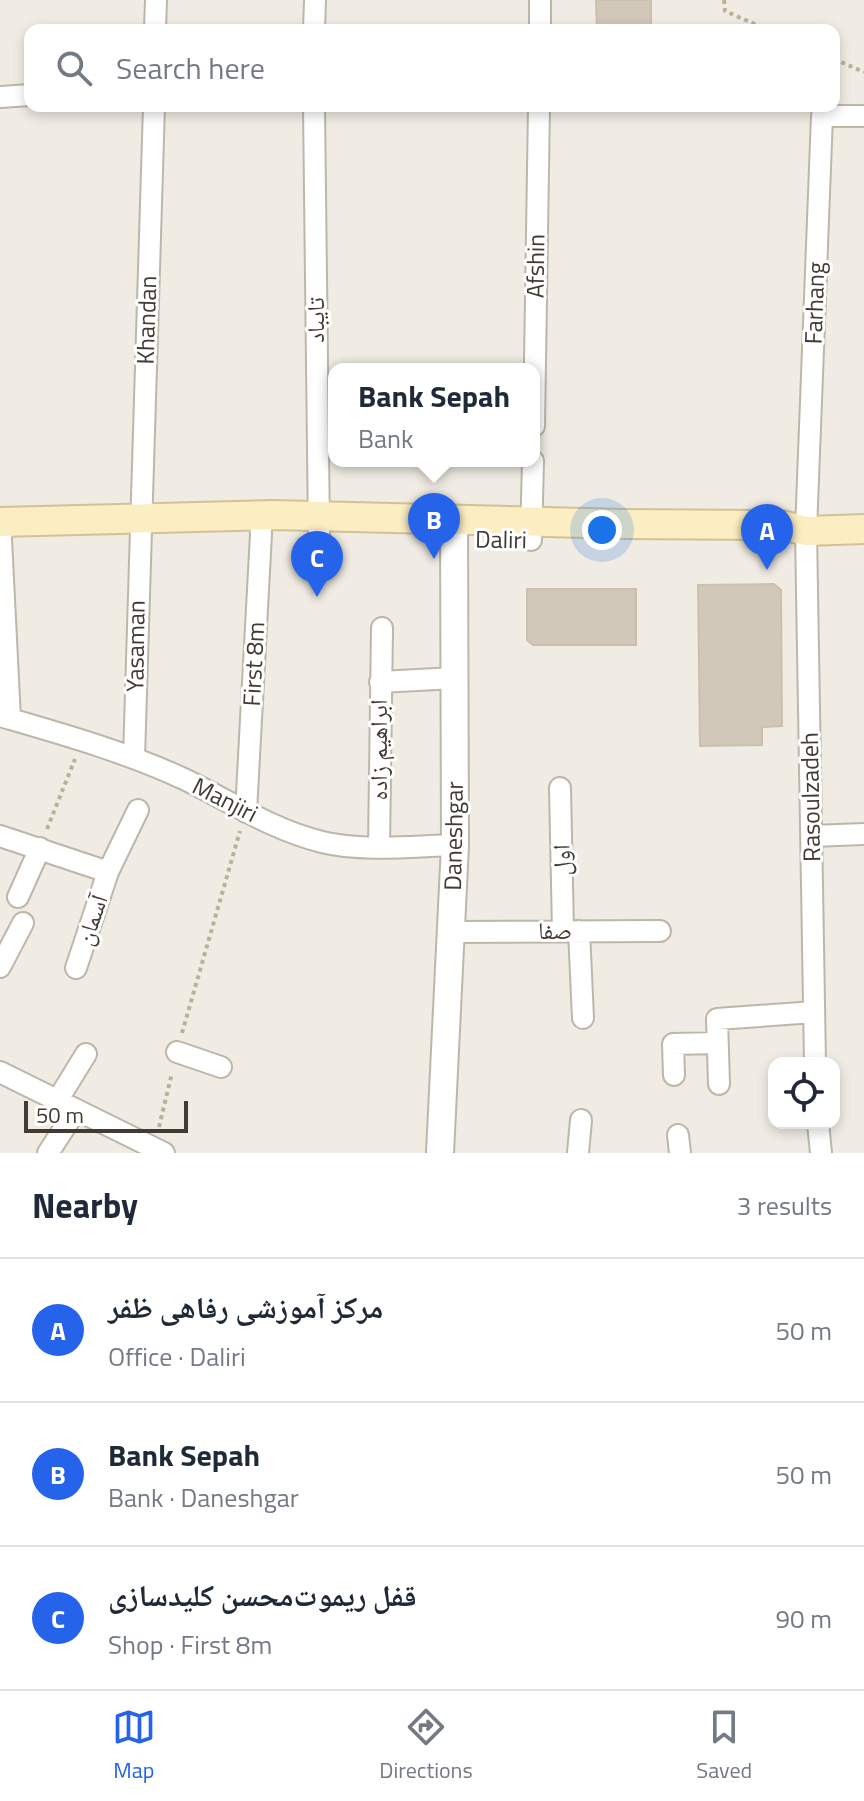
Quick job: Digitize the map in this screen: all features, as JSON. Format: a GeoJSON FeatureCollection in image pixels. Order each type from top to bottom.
{"type":"FeatureCollection","features":[{"type":"Feature","properties":{"kind":"main road","name":"Daliri"},"geometry":{"type":"LineString","coordinates":[[0,527],[318,524],[531,531],[782,525],[806,531],[864,529]]}},
{"type":"Feature","properties":{"kind":"street"},"geometry":{"type":"LineString","coordinates":[[155,24],[156,0]]}},
{"type":"Feature","properties":{"kind":"street"},"geometry":{"type":"LineString","coordinates":[[314,24],[315,0]]}},
{"type":"Feature","properties":{"kind":"street"},"geometry":{"type":"LineString","coordinates":[[540,0],[540,24]]}},
{"type":"Feature","properties":{"kind":"street"},"geometry":{"type":"LineString","coordinates":[[0,97],[24,95]]}},
{"type":"Feature","properties":{"kind":"street","name":"Khandan"},"geometry":{"type":"LineString","coordinates":[[141,526],[154,112]]}},
{"type":"Feature","properties":{"kind":"street","name":"تایباد"},"geometry":{"type":"LineString","coordinates":[[314,112],[318,524]]}},
{"type":"Feature","properties":{"kind":"street","name":"Afshin"},"geometry":{"type":"LineString","coordinates":[[535,363],[539,112]]}},
{"type":"Feature","properties":{"kind":"street","name":"Farhang"},"geometry":{"type":"LineString","coordinates":[[806,531],[822,116],[864,116]]}},
{"type":"Feature","properties":{"kind":"street"},"geometry":{"type":"LineString","coordinates":[[531,531],[533,467]]}},
{"type":"Feature","properties":{"kind":"street","name":"First 8m"},"geometry":{"type":"LineString","coordinates":[[246,812],[260,525]]}},
{"type":"Feature","properties":{"kind":"street","name":"Yasaman"},"geometry":{"type":"LineString","coordinates":[[134,758],[141,526]]}},
{"type":"Feature","properties":{"kind":"street"},"geometry":{"type":"LineString","coordinates":[[0,527],[5,718]]}},
{"type":"Feature","properties":{"kind":"street","name":"Daneshgar"},"geometry":{"type":"LineString","coordinates":[[440,1153],[455,845],[454,529]]}},
{"type":"Feature","properties":{"kind":"street","name":"Rasoulzadeh"},"geometry":{"type":"LineString","coordinates":[[806,531],[815,1057]]}},
{"type":"Feature","properties":{"kind":"street"},"geometry":{"type":"LineString","coordinates":[[380,682],[382,628]]}},
{"type":"Feature","properties":{"kind":"street","name":"ابراهیم زاده"},"geometry":{"type":"LineString","coordinates":[[379,847],[380,682],[455,678]]}},
{"type":"Feature","properties":{"kind":"street","name":"Manjiri"},"geometry":{"type":"LineString","coordinates":[[5,718],[134,758],[185,780],[291,834],[326,843],[379,847],[455,845]]}},
{"type":"Feature","properties":{"kind":"street","name":"اول"},"geometry":{"type":"LineString","coordinates":[[560,788],[571,931],[583,1018]]}},
{"type":"Feature","properties":{"kind":"street","name":"آسمان"},"geometry":{"type":"LineString","coordinates":[[76,968],[108,872],[138,810]]}},
{"type":"Feature","properties":{"kind":"street"},"geometry":{"type":"LineString","coordinates":[[812,836],[864,834]]}},
{"type":"Feature","properties":{"kind":"street"},"geometry":{"type":"LineString","coordinates":[[0,836],[108,872]]}},
{"type":"Feature","properties":{"kind":"street"},"geometry":{"type":"LineString","coordinates":[[18,897],[40,848]]}},
{"type":"Feature","properties":{"kind":"street"},"geometry":{"type":"LineString","coordinates":[[0,967],[23,923]]}},
{"type":"Feature","properties":{"kind":"street","name":"صفا"},"geometry":{"type":"LineString","coordinates":[[451,932],[660,931]]}},
{"type":"Feature","properties":{"kind":"street"},"geometry":{"type":"LineString","coordinates":[[719,1084],[717,1019],[814,1012]]}},
{"type":"Feature","properties":{"kind":"street"},"geometry":{"type":"LineString","coordinates":[[674,1075],[673,1044],[717,1043]]}},
{"type":"Feature","properties":{"kind":"street"},"geometry":{"type":"LineString","coordinates":[[177,1052],[221,1067]]}},
{"type":"Feature","properties":{"kind":"street"},"geometry":{"type":"LineString","coordinates":[[57,1101],[86,1054]]}},
{"type":"Feature","properties":{"kind":"street"},"geometry":{"type":"LineString","coordinates":[[0,1072],[156,1151]]}},
{"type":"Feature","properties":{"kind":"street"},"geometry":{"type":"LineString","coordinates":[[48,1153],[76,1110]]}},
{"type":"Feature","properties":{"kind":"street"},"geometry":{"type":"LineString","coordinates":[[578,1153],[581,1120]]}},
{"type":"Feature","properties":{"kind":"street"},"geometry":{"type":"LineString","coordinates":[[819,1129],[821,1153]]}},
{"type":"Feature","properties":{"kind":"path"},"geometry":{"type":"LineString","coordinates":[[724,0],[725,11],[754,24]]}},
{"type":"Feature","properties":{"kind":"path"},"geometry":{"type":"LineString","coordinates":[[840,62],[864,72]]}},
{"type":"Feature","properties":{"kind":"path"},"geometry":{"type":"LineString","coordinates":[[40,848],[82,742]]}},
{"type":"Feature","properties":{"kind":"path"},"geometry":{"type":"LineString","coordinates":[[156,1151],[177,1052],[246,812]]}},
{"type":"Feature","properties":{"kind":"building"},"geometry":{"type":"Polygon","coordinates":[[[596,0],[651,0],[651,24],[597,24],[596,0]]]}},
{"type":"Feature","properties":{"kind":"building"},"geometry":{"type":"Polygon","coordinates":[[[774,584],[781,590],[782,726],[762,727],[762,745],[700,746],[698,585],[774,584]]]}},
{"type":"Feature","properties":{"kind":"building"},"geometry":{"type":"Polygon","coordinates":[[[527,589],[636,589],[636,645],[533,645],[527,640],[527,589]]]}},
{"type":"Feature","properties":{"kind":"place","name":"Bank Sepah"},"geometry":{"type":"Point","coordinates":[434,559]}},
{"type":"Feature","properties":{"kind":"place","name":"مرکز آموزشی رفاهی ظفر"},"geometry":{"type":"Point","coordinates":[767,570]}},
{"type":"Feature","properties":{"kind":"place","name":"قفل ریموت‌محسن کلیدسازی"},"geometry":{"type":"Point","coordinates":[317,597]}}]}
